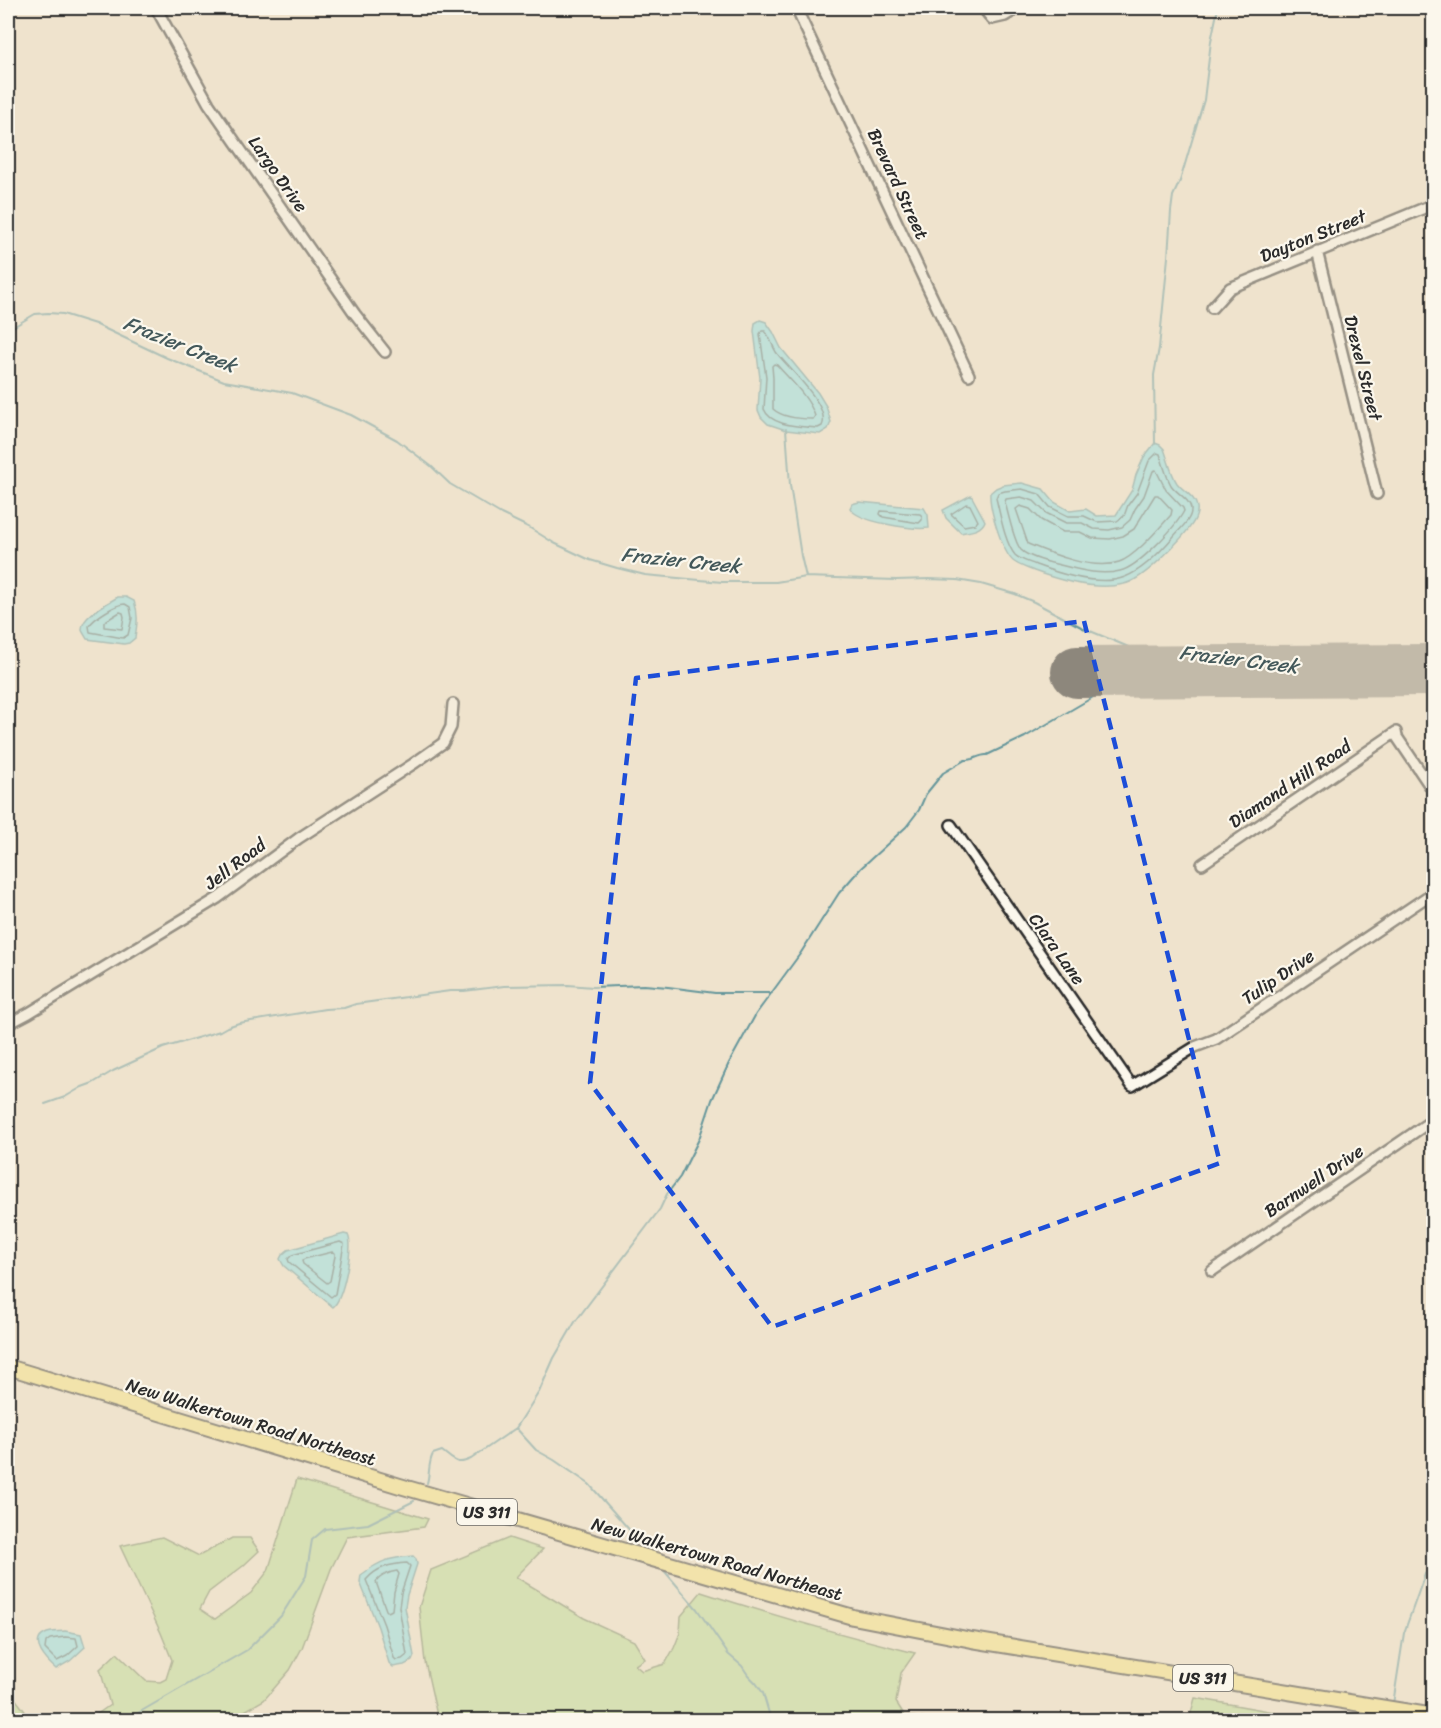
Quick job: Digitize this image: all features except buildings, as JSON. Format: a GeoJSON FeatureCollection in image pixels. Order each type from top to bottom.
{"type":"FeatureCollection","features":[{"type":"Feature","properties":{"kind":"main road","name":"New Walkertown Road Northeast"},"geometry":{"type":"LineString","coordinates":[[8,1367],[410,1489],[853,1617],[972,1640],[1434,1716]]}},
{"type":"Feature","properties":{"kind":"street","name":"Largo Drive"},"geometry":{"type":"LineString","coordinates":[[156,8],[208,104],[384,352]]}},
{"type":"Feature","properties":{"kind":"street","name":"Brevard Street"},"geometry":{"type":"LineString","coordinates":[[796,8],[969,375]]}},
{"type":"Feature","properties":{"kind":"street"},"geometry":{"type":"LineString","coordinates":[[983,8],[992,19],[1005,16],[1018,8]]}},
{"type":"Feature","properties":{"kind":"street","name":"Dayton Street"},"geometry":{"type":"LineString","coordinates":[[1212,308],[1230,288],[1434,204]]}},
{"type":"Feature","properties":{"kind":"street","name":"Drexel Street"},"geometry":{"type":"LineString","coordinates":[[1317,251],[1377,494]]}},
{"type":"Feature","properties":{"kind":"street","name":"Jell Road"},"geometry":{"type":"LineString","coordinates":[[8,1024],[30,1013],[218,898],[299,838],[421,759],[443,743],[451,727],[453,704]]}},
{"type":"Feature","properties":{"kind":"street","name":"Diamond Hill Road"},"geometry":{"type":"LineString","coordinates":[[1202,864],[1396,732],[1397,737],[1434,792]]}},
{"type":"Feature","properties":{"kind":"street","name":"Clara Lane"},"geometry":{"type":"LineString","coordinates":[[951,825],[1132,1086],[1137,1083]]}},
{"type":"Feature","properties":{"kind":"street","name":"Tulip Drive"},"geometry":{"type":"LineString","coordinates":[[1137,1083],[1195,1047],[1216,1039],[1434,892]]}},
{"type":"Feature","properties":{"kind":"street","name":"Barnwell Drive"},"geometry":{"type":"LineString","coordinates":[[1212,1270],[1434,1119]]}},
{"type":"Feature","properties":{"kind":"highlighted area"},"geometry":{"type":"Polygon","coordinates":[[[1084,621],[1220,1163],[772,1327],[590,1083],[636,678],[1084,621]]]}},
{"type":"Feature","properties":{"kind":"green space"},"geometry":{"type":"Polygon","coordinates":[[[297,1479],[428,1519],[424,1527],[347,1537],[331,1569],[302,1648],[290,1670],[264,1700],[229,1720],[89,1720],[110,1705],[100,1669],[117,1653],[146,1681],[160,1682],[166,1679],[172,1660],[120,1546],[162,1537],[199,1556],[232,1538],[250,1538],[259,1551],[209,1592],[200,1609],[215,1619],[251,1593],[268,1571],[297,1479]]]}},
{"type":"Feature","properties":{"kind":"green space"},"geometry":{"type":"Polygon","coordinates":[[[509,1538],[543,1549],[516,1577],[584,1618],[634,1641],[645,1659],[635,1665],[642,1671],[665,1664],[680,1633],[681,1616],[701,1592],[754,1609],[915,1653],[901,1673],[896,1702],[905,1716],[934,1720],[438,1720],[425,1662],[419,1607],[431,1570],[509,1538]]]}},
{"type":"Feature","properties":{"kind":"green space"},"geometry":{"type":"Polygon","coordinates":[[[8,1693],[14,1697],[30,1718],[28,1720],[8,1720],[8,1693]]]}},
{"type":"Feature","properties":{"kind":"green space"},"geometry":{"type":"Polygon","coordinates":[[[1195,1698],[1274,1712],[1280,1720],[1189,1720],[1195,1698]]]}},
{"type":"Feature","properties":{"kind":"water"},"geometry":{"type":"Polygon","coordinates":[[[760,320],[766,322],[781,348],[826,406],[831,422],[828,429],[820,434],[786,430],[768,424],[761,417],[758,410],[760,378],[754,331],[755,323],[760,320]]]}},
{"type":"Feature","properties":{"kind":"water"},"geometry":{"type":"Polygon","coordinates":[[[1155,443],[1164,449],[1175,479],[1194,500],[1197,511],[1186,532],[1146,572],[1124,584],[1090,586],[1034,571],[1013,561],[1001,539],[992,509],[990,493],[996,488],[1022,483],[1043,489],[1054,502],[1070,511],[1086,509],[1097,516],[1116,515],[1132,490],[1144,457],[1155,443]]]}},
{"type":"Feature","properties":{"kind":"water"},"geometry":{"type":"Polygon","coordinates":[[[971,495],[985,521],[978,529],[961,533],[946,518],[943,510],[971,495]]]}},
{"type":"Feature","properties":{"kind":"water"},"geometry":{"type":"Polygon","coordinates":[[[859,502],[924,508],[928,515],[929,528],[899,526],[863,517],[850,508],[852,504],[859,502]]]}},
{"type":"Feature","properties":{"kind":"water"},"geometry":{"type":"Polygon","coordinates":[[[118,597],[126,597],[134,601],[137,615],[135,638],[124,644],[87,639],[82,630],[86,620],[96,610],[118,597]]]}},
{"type":"Feature","properties":{"kind":"water"},"geometry":{"type":"Polygon","coordinates":[[[344,1234],[348,1235],[349,1261],[344,1284],[333,1307],[284,1266],[280,1259],[288,1250],[344,1234]]]}},
{"type":"Feature","properties":{"kind":"water"},"geometry":{"type":"Polygon","coordinates":[[[413,1556],[417,1564],[405,1607],[414,1656],[412,1661],[393,1667],[389,1663],[360,1582],[361,1575],[386,1561],[413,1556]]]}},
{"type":"Feature","properties":{"kind":"water"},"geometry":{"type":"Polygon","coordinates":[[[65,1631],[81,1634],[85,1647],[70,1661],[56,1669],[41,1652],[38,1642],[47,1633],[65,1631]]]}},
{"type":"Feature","properties":{"kind":"waterway"},"geometry":{"type":"LineString","coordinates":[[1155,444],[1154,375],[1159,348],[1173,196],[1180,181],[1204,100],[1211,41],[1218,8]]}},
{"type":"Feature","properties":{"kind":"waterway","name":"Frazier Creek"},"geometry":{"type":"LineString","coordinates":[[8,330],[35,314],[63,314],[95,324],[167,358],[224,381],[292,393],[351,415],[397,440],[450,484],[554,543],[590,560],[645,575],[722,582],[776,582],[806,577],[957,580],[1015,594],[1083,628],[1179,668],[1219,674],[1258,675],[1311,681],[1381,681],[1434,672]]}},
{"type":"Feature","properties":{"kind":"waterway"},"geometry":{"type":"LineString","coordinates":[[786,429],[790,485],[806,577]]}},
{"type":"Feature","properties":{"kind":"waterway"},"geometry":{"type":"LineString","coordinates":[[427,1483],[433,1454],[442,1451],[455,1461],[466,1461],[516,1428],[539,1392],[554,1358],[575,1322],[660,1209],[667,1194],[680,1177],[699,1139],[712,1100],[729,1063],[756,1014],[800,954],[839,893],[861,868],[906,827],[919,810],[926,794],[943,773],[965,760],[987,755],[1025,737],[1124,679],[1160,661]]}},
{"type":"Feature","properties":{"kind":"waterway"},"geometry":{"type":"LineString","coordinates":[[45,1104],[65,1097],[163,1048],[239,1023],[344,1008],[356,1004],[504,986],[644,985],[715,993],[772,993]]}},
{"type":"Feature","properties":{"kind":"waterway"},"geometry":{"type":"LineString","coordinates":[[516,1428],[536,1450],[589,1484],[648,1551]]}},
{"type":"Feature","properties":{"kind":"waterway"},"geometry":{"type":"LineString","coordinates":[[126,1720],[247,1650],[281,1616],[306,1576],[312,1540],[325,1529],[368,1524],[414,1501]]}},
{"type":"Feature","properties":{"kind":"waterway"},"geometry":{"type":"LineString","coordinates":[[1393,1704],[1404,1633],[1425,1574],[1434,1559]]}},
{"type":"Feature","properties":{"kind":"waterway"},"geometry":{"type":"LineString","coordinates":[[661,1567],[697,1609],[728,1654],[756,1683],[763,1693],[771,1720]]}},
{"type":"Feature","properties":{"kind":"runway"},"geometry":{"type":"LineString","coordinates":[[1077,672],[1434,670]]}}]}
